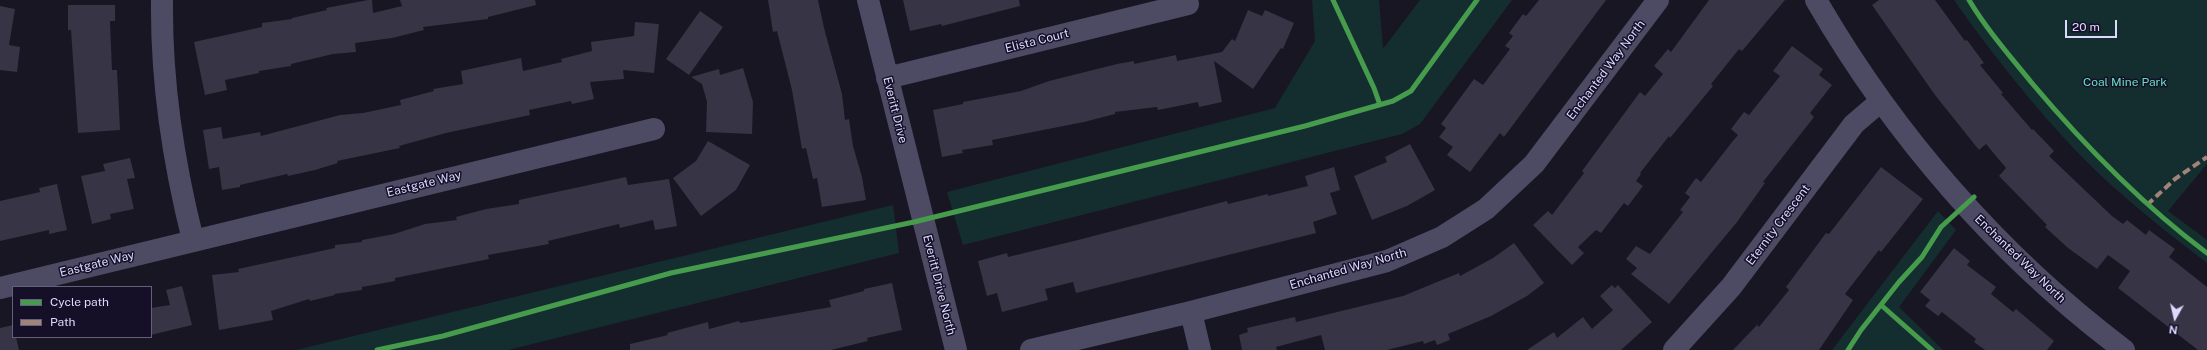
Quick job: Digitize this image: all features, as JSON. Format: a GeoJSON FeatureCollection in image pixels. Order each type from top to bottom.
{"type":"FeatureCollection","features":[{"type":"Feature","properties":{"kind":"street"},"geometry":{"type":"LineString","coordinates":[[162,0],[166,99],[180,190],[193,240]]}},
{"type":"Feature","properties":{"kind":"street","name":"Everitt Drive"},"geometry":{"type":"LineString","coordinates":[[868,0],[923,219]]}},
{"type":"Feature","properties":{"kind":"street","name":"Enchanted Way North"},"geometry":{"type":"LineString","coordinates":[[1031,350],[1191,312],[1387,261],[1442,237],[1470,221],[1506,192],[1534,164],[1658,0]]}},
{"type":"Feature","properties":{"kind":"street","name":"Enchanted Way North"},"geometry":{"type":"LineString","coordinates":[[1816,0],[1882,101],[1964,205],[2004,246],[2058,296],[2124,350]]}},
{"type":"Feature","properties":{"kind":"street","name":"Elista Court"},"geometry":{"type":"LineString","coordinates":[[887,78],[1188,4]]}},
{"type":"Feature","properties":{"kind":"street","name":"Eternity Crescent"},"geometry":{"type":"LineString","coordinates":[[1674,350],[1731,287],[1854,124],[1882,101]]}},
{"type":"Feature","properties":{"kind":"street","name":"Eastgate Way"},"geometry":{"type":"LineString","coordinates":[[0,288],[654,129]]}},
{"type":"Feature","properties":{"kind":"street","name":"Everitt Drive North"},"geometry":{"type":"LineString","coordinates":[[923,219],[956,350]]}},
{"type":"Feature","properties":{"kind":"street"},"geometry":{"type":"LineString","coordinates":[[1191,312],[1200,350]]}},
{"type":"Feature","properties":{"kind":"green space"},"geometry":{"type":"Polygon","coordinates":[[[1312,0],[1379,0],[1383,49],[1420,0],[1512,0],[1420,124],[1402,134],[963,245],[947,192],[1275,108],[1315,41],[1312,0]]]}},
{"type":"Feature","properties":{"kind":"green space","name":"Coal Mine Park"},"geometry":{"type":"Polygon","coordinates":[[[1954,0],[2207,0],[2207,164],[2168,211],[2207,240],[2207,263],[2126,198],[2080,155],[2014,80],[1954,0]]]}},
{"type":"Feature","properties":{"kind":"green space"},"geometry":{"type":"Polygon","coordinates":[[[893,205],[899,253],[508,350],[296,350],[893,205]]]}},
{"type":"Feature","properties":{"kind":"green space"},"geometry":{"type":"Polygon","coordinates":[[[1938,211],[1956,230],[1899,307],[1943,350],[1832,350],[1938,211]]]}},
{"type":"Feature","properties":{"kind":"building"},"geometry":{"type":"Polygon","coordinates":[[[372,0],[373,13],[402,6],[400,0],[535,0],[536,5],[488,17],[488,19],[423,27],[424,30],[392,38],[355,43],[356,52],[333,54],[291,64],[291,66],[259,71],[259,73],[225,80],[227,90],[205,95],[194,42],[262,27],[262,23],[292,19],[327,10],[326,8],[372,0]]]}},
{"type":"Feature","properties":{"kind":"building"},"geometry":{"type":"Polygon","coordinates":[[[768,0],[818,0],[842,94],[845,120],[849,119],[853,146],[862,177],[866,200],[822,207],[817,178],[813,179],[806,148],[802,149],[792,90],[777,31],[773,32],[768,0]]]}},
{"type":"Feature","properties":{"kind":"building"},"geometry":{"type":"Polygon","coordinates":[[[903,0],[1019,0],[1020,6],[942,26],[941,24],[910,31],[903,0]]]}},
{"type":"Feature","properties":{"kind":"building"},"geometry":{"type":"Polygon","coordinates":[[[1539,0],[1606,0],[1504,137],[1500,133],[1470,172],[1447,155],[1453,147],[1439,137],[1446,128],[1441,124],[1474,79],[1483,85],[1510,49],[1505,46],[1513,36],[1509,33],[1523,14],[1526,16],[1539,0]]]}},
{"type":"Feature","properties":{"kind":"building"},"geometry":{"type":"Polygon","coordinates":[[[1709,0],[1785,0],[1742,51],[1739,49],[1711,84],[1713,86],[1670,138],[1669,136],[1640,173],[1641,174],[1636,181],[1643,186],[1628,206],[1624,203],[1601,233],[1596,230],[1578,247],[1584,253],[1572,265],[1533,225],[1548,211],[1552,215],[1584,173],[1582,171],[1640,92],[1645,96],[1663,74],[1654,66],[1668,49],[1671,52],[1709,0]]]}},
{"type":"Feature","properties":{"kind":"building"},"geometry":{"type":"Polygon","coordinates":[[[1879,0],[1935,0],[1965,41],[1967,40],[1984,63],[1980,65],[2003,93],[2001,94],[2032,130],[2033,129],[2054,151],[2049,156],[2112,216],[2123,224],[2127,220],[2146,235],[2149,230],[2175,249],[2169,257],[2207,287],[2207,350],[2198,350],[2118,288],[2130,271],[2108,255],[2097,269],[2068,248],[2045,227],[2047,225],[1999,176],[2006,168],[1986,144],[1979,150],[1935,95],[1872,5],[1879,0]]]}},
{"type":"Feature","properties":{"kind":"building"},"geometry":{"type":"Polygon","coordinates":[[[68,5],[115,5],[115,21],[110,21],[112,70],[117,70],[120,130],[78,133],[71,30],[68,30],[68,5]]]}},
{"type":"Feature","properties":{"kind":"building"},"geometry":{"type":"Polygon","coordinates":[[[0,6],[15,9],[9,45],[20,47],[17,72],[0,70],[0,6]]]}},
{"type":"Feature","properties":{"kind":"building"},"geometry":{"type":"Polygon","coordinates":[[[1248,10],[1262,16],[1265,10],[1294,23],[1283,49],[1281,48],[1253,89],[1214,61],[1222,102],[1199,107],[1198,102],[1158,110],[1157,107],[1115,112],[1115,114],[1084,122],[992,140],[993,145],[962,150],[963,153],[942,157],[933,110],[963,104],[963,102],[1021,91],[1049,81],[1117,64],[1134,61],[1134,64],[1176,55],[1177,61],[1222,52],[1232,39],[1235,41],[1248,10]]]}},
{"type":"Feature","properties":{"kind":"building"},"geometry":{"type":"Polygon","coordinates":[[[700,11],[723,27],[689,75],[666,59],[700,11]]]}},
{"type":"Feature","properties":{"kind":"building"},"geometry":{"type":"Polygon","coordinates":[[[635,22],[659,24],[654,73],[623,70],[624,79],[590,82],[594,99],[572,104],[571,101],[529,110],[530,115],[446,133],[399,146],[400,148],[337,161],[338,163],[315,170],[288,176],[287,174],[240,185],[240,187],[222,190],[219,167],[209,169],[203,130],[221,127],[223,139],[260,132],[261,136],[340,115],[363,113],[401,105],[400,100],[434,91],[433,89],[463,84],[461,71],[521,58],[523,71],[562,62],[561,59],[592,51],[591,42],[634,36],[635,22]]]}},
{"type":"Feature","properties":{"kind":"building"},"geometry":{"type":"Polygon","coordinates":[[[1792,46],[1823,69],[1819,75],[1832,85],[1810,113],[1814,117],[1763,182],[1765,183],[1737,222],[1669,304],[1631,274],[1637,268],[1626,259],[1636,246],[1650,254],[1683,212],[1680,210],[1690,197],[1685,193],[1696,178],[1701,182],[1738,135],[1731,129],[1744,112],[1749,115],[1780,76],[1773,71],[1792,46]]]}},
{"type":"Feature","properties":{"kind":"building"},"geometry":{"type":"Polygon","coordinates":[[[743,68],[753,102],[752,134],[706,132],[707,102],[702,84],[691,77],[719,69],[720,75],[743,68]]]}},
{"type":"Feature","properties":{"kind":"building"},"geometry":{"type":"Polygon","coordinates":[[[708,141],[750,165],[736,190],[701,216],[673,178],[696,161],[708,141]]]}},
{"type":"Feature","properties":{"kind":"building"},"geometry":{"type":"Polygon","coordinates":[[[1410,144],[1435,190],[1407,206],[1372,220],[1354,176],[1387,162],[1385,157],[1410,144]]]}},
{"type":"Feature","properties":{"kind":"building"},"geometry":{"type":"Polygon","coordinates":[[[130,158],[135,178],[127,179],[134,209],[110,214],[111,219],[92,224],[81,176],[105,171],[103,164],[130,158]]]}},
{"type":"Feature","properties":{"kind":"building"},"geometry":{"type":"Polygon","coordinates":[[[1334,167],[1340,190],[1330,193],[1337,214],[1313,222],[1316,233],[1076,293],[1073,282],[1045,289],[1048,300],[1002,312],[997,293],[987,296],[978,261],[1007,253],[1008,257],[1227,201],[1228,204],[1308,186],[1305,176],[1334,167]]]}},
{"type":"Feature","properties":{"kind":"building"},"geometry":{"type":"Polygon","coordinates":[[[1881,167],[1923,199],[1881,252],[1879,250],[1845,294],[1853,300],[1819,350],[1733,350],[1757,325],[1759,327],[1789,290],[1786,287],[1826,233],[1829,234],[1881,167]]]}},
{"type":"Feature","properties":{"kind":"building"},"geometry":{"type":"Polygon","coordinates":[[[626,177],[628,185],[669,179],[677,226],[655,230],[653,220],[620,228],[619,224],[548,241],[549,244],[488,255],[489,259],[395,278],[395,281],[362,287],[362,290],[334,294],[335,295],[310,301],[309,299],[271,311],[273,320],[219,330],[212,275],[239,272],[238,269],[335,248],[335,245],[362,242],[362,240],[394,234],[425,224],[457,220],[456,217],[486,209],[519,204],[519,200],[626,177]]]}},
{"type":"Feature","properties":{"kind":"building"},"geometry":{"type":"Polygon","coordinates":[[[57,184],[67,230],[49,234],[49,230],[0,241],[0,201],[40,192],[39,188],[57,184]]]}},
{"type":"Feature","properties":{"kind":"building"},"geometry":{"type":"Polygon","coordinates":[[[1514,243],[1544,283],[1527,296],[1491,316],[1448,334],[1450,340],[1437,345],[1435,340],[1424,344],[1423,341],[1387,350],[1325,350],[1321,335],[1276,347],[1277,350],[1242,350],[1239,335],[1248,332],[1247,328],[1295,317],[1296,322],[1403,296],[1459,273],[1460,276],[1493,258],[1514,243]]]}},
{"type":"Feature","properties":{"kind":"building"},"geometry":{"type":"Polygon","coordinates":[[[1954,248],[1970,261],[1967,265],[1996,287],[1991,294],[2013,312],[2016,309],[2054,341],[2047,350],[1985,350],[1974,342],[1976,339],[1942,312],[1938,316],[1925,306],[1930,300],[1920,292],[1954,248]]]}},
{"type":"Feature","properties":{"kind":"building"},"geometry":{"type":"Polygon","coordinates":[[[892,283],[902,330],[867,338],[868,341],[831,350],[630,350],[630,344],[668,335],[667,333],[708,322],[709,329],[739,321],[740,323],[831,307],[829,300],[864,291],[864,289],[892,283]]]}},
{"type":"Feature","properties":{"kind":"building"},"geometry":{"type":"Polygon","coordinates":[[[1612,285],[1615,288],[1618,285],[1652,322],[1621,350],[1527,350],[1554,332],[1557,338],[1583,317],[1592,329],[1613,310],[1600,296],[1612,285]]]}},
{"type":"Feature","properties":{"kind":"building"},"geometry":{"type":"Polygon","coordinates":[[[182,286],[192,325],[152,335],[152,308],[170,305],[166,290],[182,286]]]}},
{"type":"Feature","properties":{"kind":"building"},"geometry":{"type":"Polygon","coordinates":[[[12,325],[12,338],[16,338],[19,350],[0,350],[0,328],[12,325]]]}},
{"type":"Feature","properties":{"kind":"marked path"},"geometry":{"type":"LineString","coordinates":[[2147,205],[2175,179],[2207,157]]}},
{"type":"Feature","properties":{"kind":"cycle path"},"geometry":{"type":"LineString","coordinates":[[1333,0],[1374,88],[1380,105]]}},
{"type":"Feature","properties":{"kind":"cycle path"},"geometry":{"type":"LineString","coordinates":[[377,350],[443,336],[671,273],[914,222],[1305,126],[1393,101],[1411,91],[1477,0]]}},
{"type":"Feature","properties":{"kind":"cycle path"},"geometry":{"type":"LineString","coordinates":[[1969,0],[1991,32],[2015,62],[2051,105],[2093,151],[2136,194],[2207,253]]}},
{"type":"Feature","properties":{"kind":"cycle path"},"geometry":{"type":"LineString","coordinates":[[1848,350],[1861,330],[1899,282],[1922,257],[1941,227],[1974,197]]}},
{"type":"Feature","properties":{"kind":"cycle path"},"geometry":{"type":"LineString","coordinates":[[1881,305],[1932,350]]}}]}
